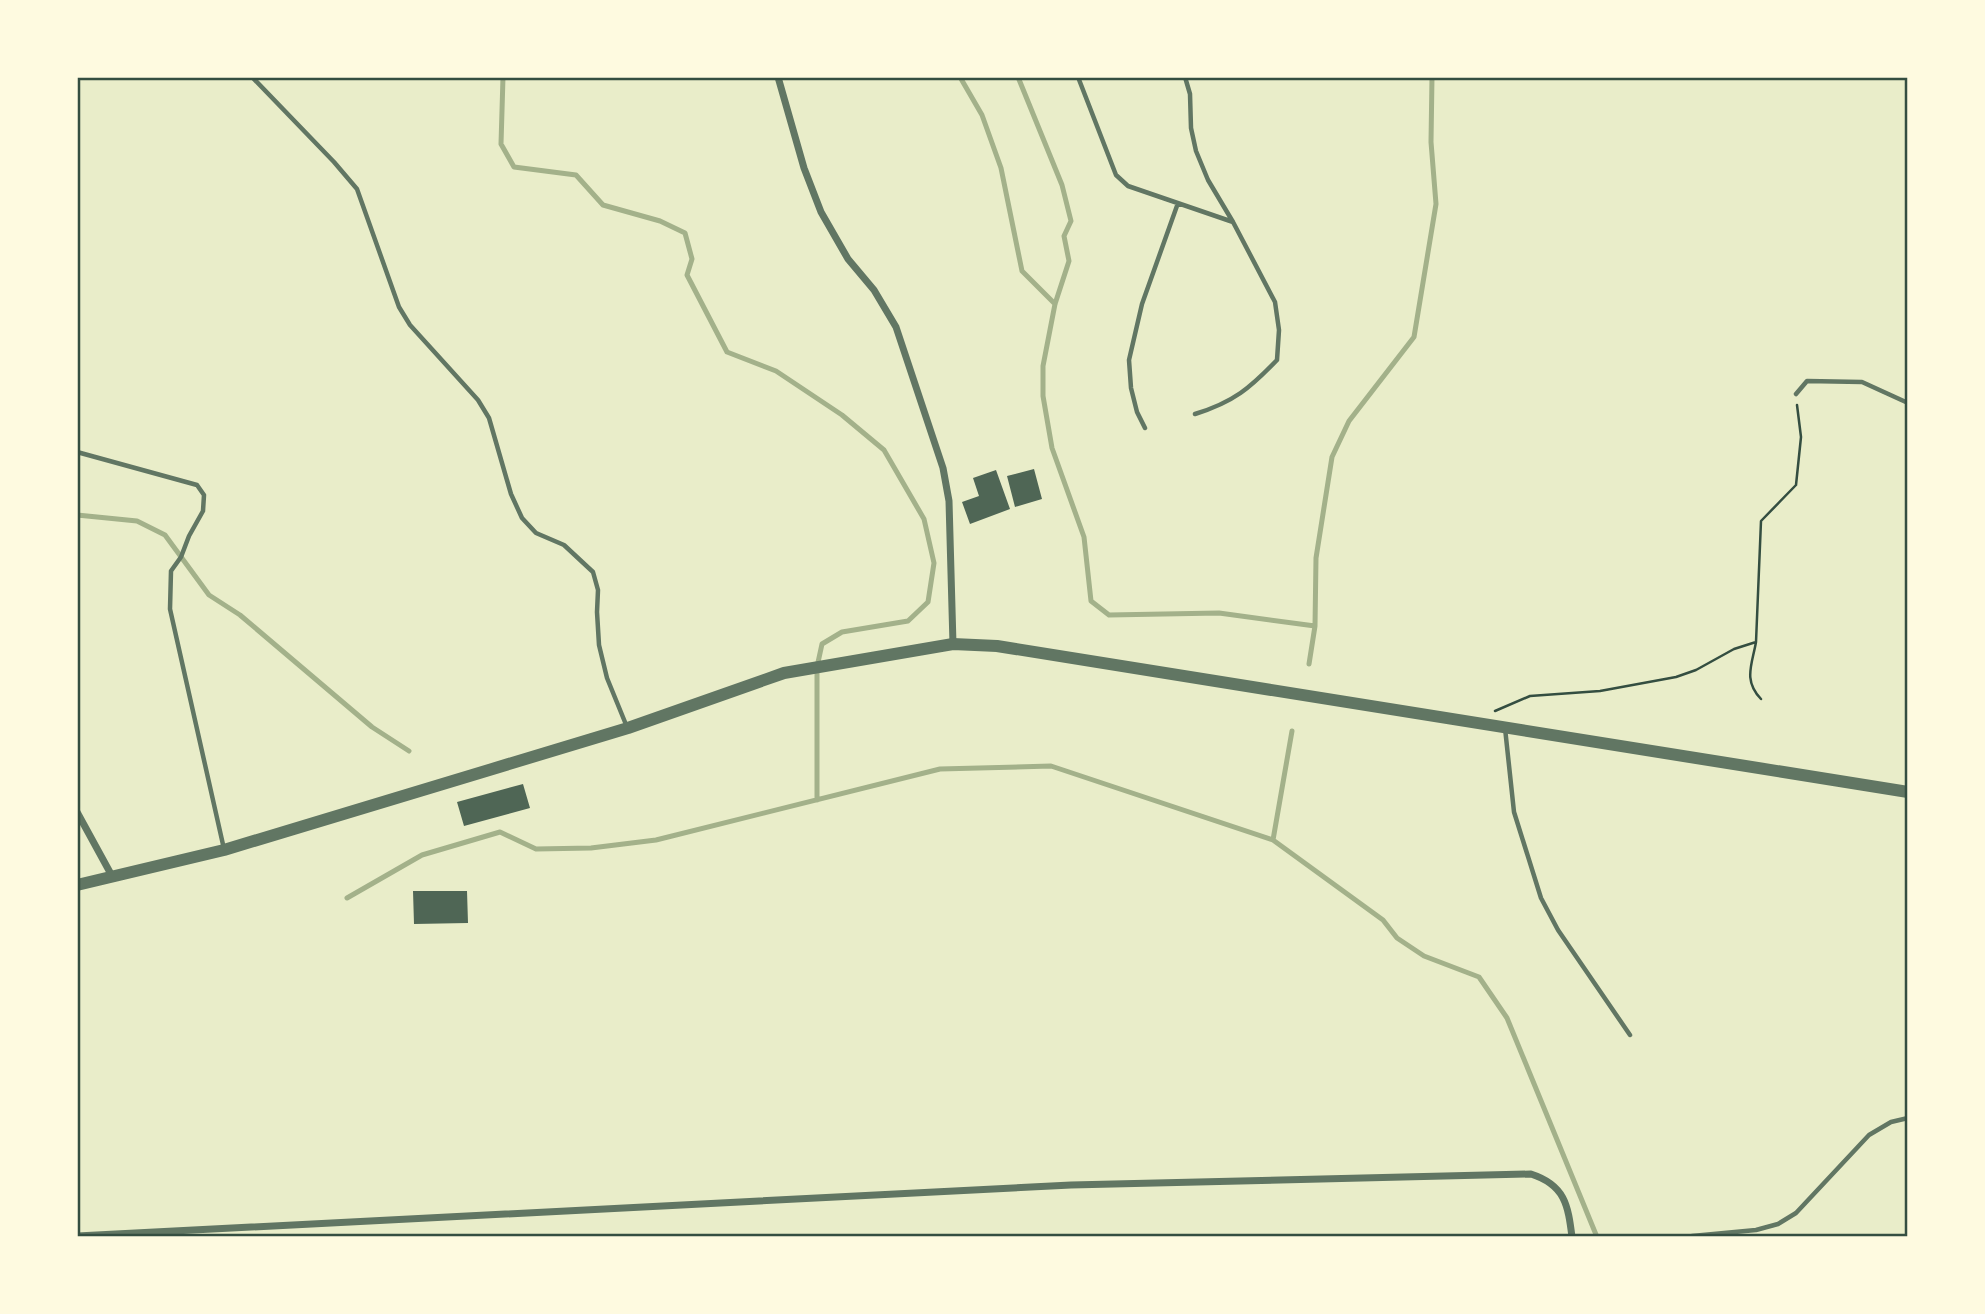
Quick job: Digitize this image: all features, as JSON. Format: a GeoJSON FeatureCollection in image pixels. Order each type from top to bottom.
{"type":"FeatureCollection","features":[{"type":"Feature","properties":{"kind":"street"},"geometry":{"type":"LineString","coordinates":[[778,77],[804,168],[821,212],[848,259],[874,290],[896,327],[943,468],[949,501],[953,644]]}},
{"type":"Feature","properties":{"kind":"street"},"geometry":{"type":"LineString","coordinates":[[77,885],[224,850],[628,728],[784,673],[953,644],[997,646],[1908,792]]}},
{"type":"Feature","properties":{"kind":"street"},"geometry":{"type":"LineString","coordinates":[[77,812],[112,876]]}},
{"type":"Feature","properties":{"kind":"street"},"geometry":{"type":"LineString","coordinates":[[77,1236],[1058,1186],[1531,1174],[1554,1185],[1563,1196],[1569,1211],[1572,1237]]}},
{"type":"Feature","properties":{"kind":"lane"},"geometry":{"type":"LineString","coordinates":[[252,77],[357,189],[399,307],[410,325],[478,400],[489,418],[511,494],[522,517],[536,533],[564,545],[593,572],[598,590],[599,645],[607,678],[628,728]]}},
{"type":"Feature","properties":{"kind":"lane"},"geometry":{"type":"LineString","coordinates":[[1078,77],[1116,174],[1128,186],[1233,222]]}},
{"type":"Feature","properties":{"kind":"lane"},"geometry":{"type":"LineString","coordinates":[[1185,77],[1190,94],[1191,128],[1196,151],[1208,180],[1275,302],[1279,330],[1277,360],[1256,382],[1233,400],[1195,414]]}},
{"type":"Feature","properties":{"kind":"lane"},"geometry":{"type":"LineString","coordinates":[[1145,428],[1137,412],[1131,388],[1129,360],[1142,304],[1178,203]]}},
{"type":"Feature","properties":{"kind":"lane"},"geometry":{"type":"LineString","coordinates":[[1796,394],[1807,381],[1861,382],[1908,403]]}},
{"type":"Feature","properties":{"kind":"lane"},"geometry":{"type":"LineString","coordinates":[[77,452],[197,485],[204,495],[203,511],[181,558],[171,571],[170,609],[224,850]]}},
{"type":"Feature","properties":{"kind":"lane"},"geometry":{"type":"LineString","coordinates":[[1505,727],[1514,811],[1541,898],[1558,930],[1630,1035]]}},
{"type":"Feature","properties":{"kind":"lane"},"geometry":{"type":"LineString","coordinates":[[1692,1236],[1756,1230],[1778,1224],[1796,1213],[1869,1135],[1891,1122],[1908,1118]]}},
{"type":"Feature","properties":{"kind":"path"},"geometry":{"type":"LineString","coordinates":[[1760,699],[1750,685],[1750,677],[1756,642],[1761,521],[1796,485],[1801,437],[1796,394]]}},
{"type":"Feature","properties":{"kind":"path"},"geometry":{"type":"LineString","coordinates":[[1494,711],[1530,696],[1600,691],[1676,677],[1696,670],[1734,649],[1756,642]]}},
{"type":"Feature","properties":{"kind":"building"},"geometry":{"type":"Polygon","coordinates":[[[1034,469],[1042,499],[1015,507],[1007,476],[1034,469]]]}},
{"type":"Feature","properties":{"kind":"building"},"geometry":{"type":"Polygon","coordinates":[[[996,470],[1010,509],[970,524],[962,502],[979,496],[973,478],[996,470]]]}},
{"type":"Feature","properties":{"kind":"building"},"geometry":{"type":"Polygon","coordinates":[[[523,784],[530,808],[464,826],[457,802],[523,784]]]}},
{"type":"Feature","properties":{"kind":"building"},"geometry":{"type":"Polygon","coordinates":[[[413,891],[467,891],[468,923],[414,924],[413,891]]]}},
{"type":"Feature","properties":{"kind":"waterway"},"geometry":{"type":"LineString","coordinates":[[503,77],[501,144],[514,167],[576,175],[603,205],[660,221],[685,233],[692,259],[687,275],[727,352],[776,371],[842,415],[884,450],[924,519],[934,563],[928,602],[908,621],[842,632],[822,644],[817,667],[817,800]]}},
{"type":"Feature","properties":{"kind":"waterway"},"geometry":{"type":"LineString","coordinates":[[960,77],[982,115],[1001,168],[1022,271],[1055,304]]}},
{"type":"Feature","properties":{"kind":"waterway"},"geometry":{"type":"LineString","coordinates":[[1018,77],[1062,185],[1071,221],[1064,236],[1069,261],[1055,304],[1043,366],[1043,396],[1052,448],[1084,537],[1091,601],[1109,615],[1219,613],[1315,626]]}},
{"type":"Feature","properties":{"kind":"waterway"},"geometry":{"type":"LineString","coordinates":[[1309,664],[1315,626],[1316,558],[1332,457],[1349,421],[1414,337],[1436,204],[1431,142],[1432,77]]}},
{"type":"Feature","properties":{"kind":"waterway"},"geometry":{"type":"LineString","coordinates":[[77,515],[137,521],[165,535],[209,595],[240,615],[372,727],[409,751]]}},
{"type":"Feature","properties":{"kind":"waterway"},"geometry":{"type":"LineString","coordinates":[[1273,840],[1292,731]]}},
{"type":"Feature","properties":{"kind":"waterway"},"geometry":{"type":"LineString","coordinates":[[347,898],[422,855],[500,832],[536,849],[591,848],[656,840],[940,769],[1051,766],[1273,840],[1383,920],[1397,938],[1424,956],[1479,977],[1507,1018],[1597,1237]]}}]}
